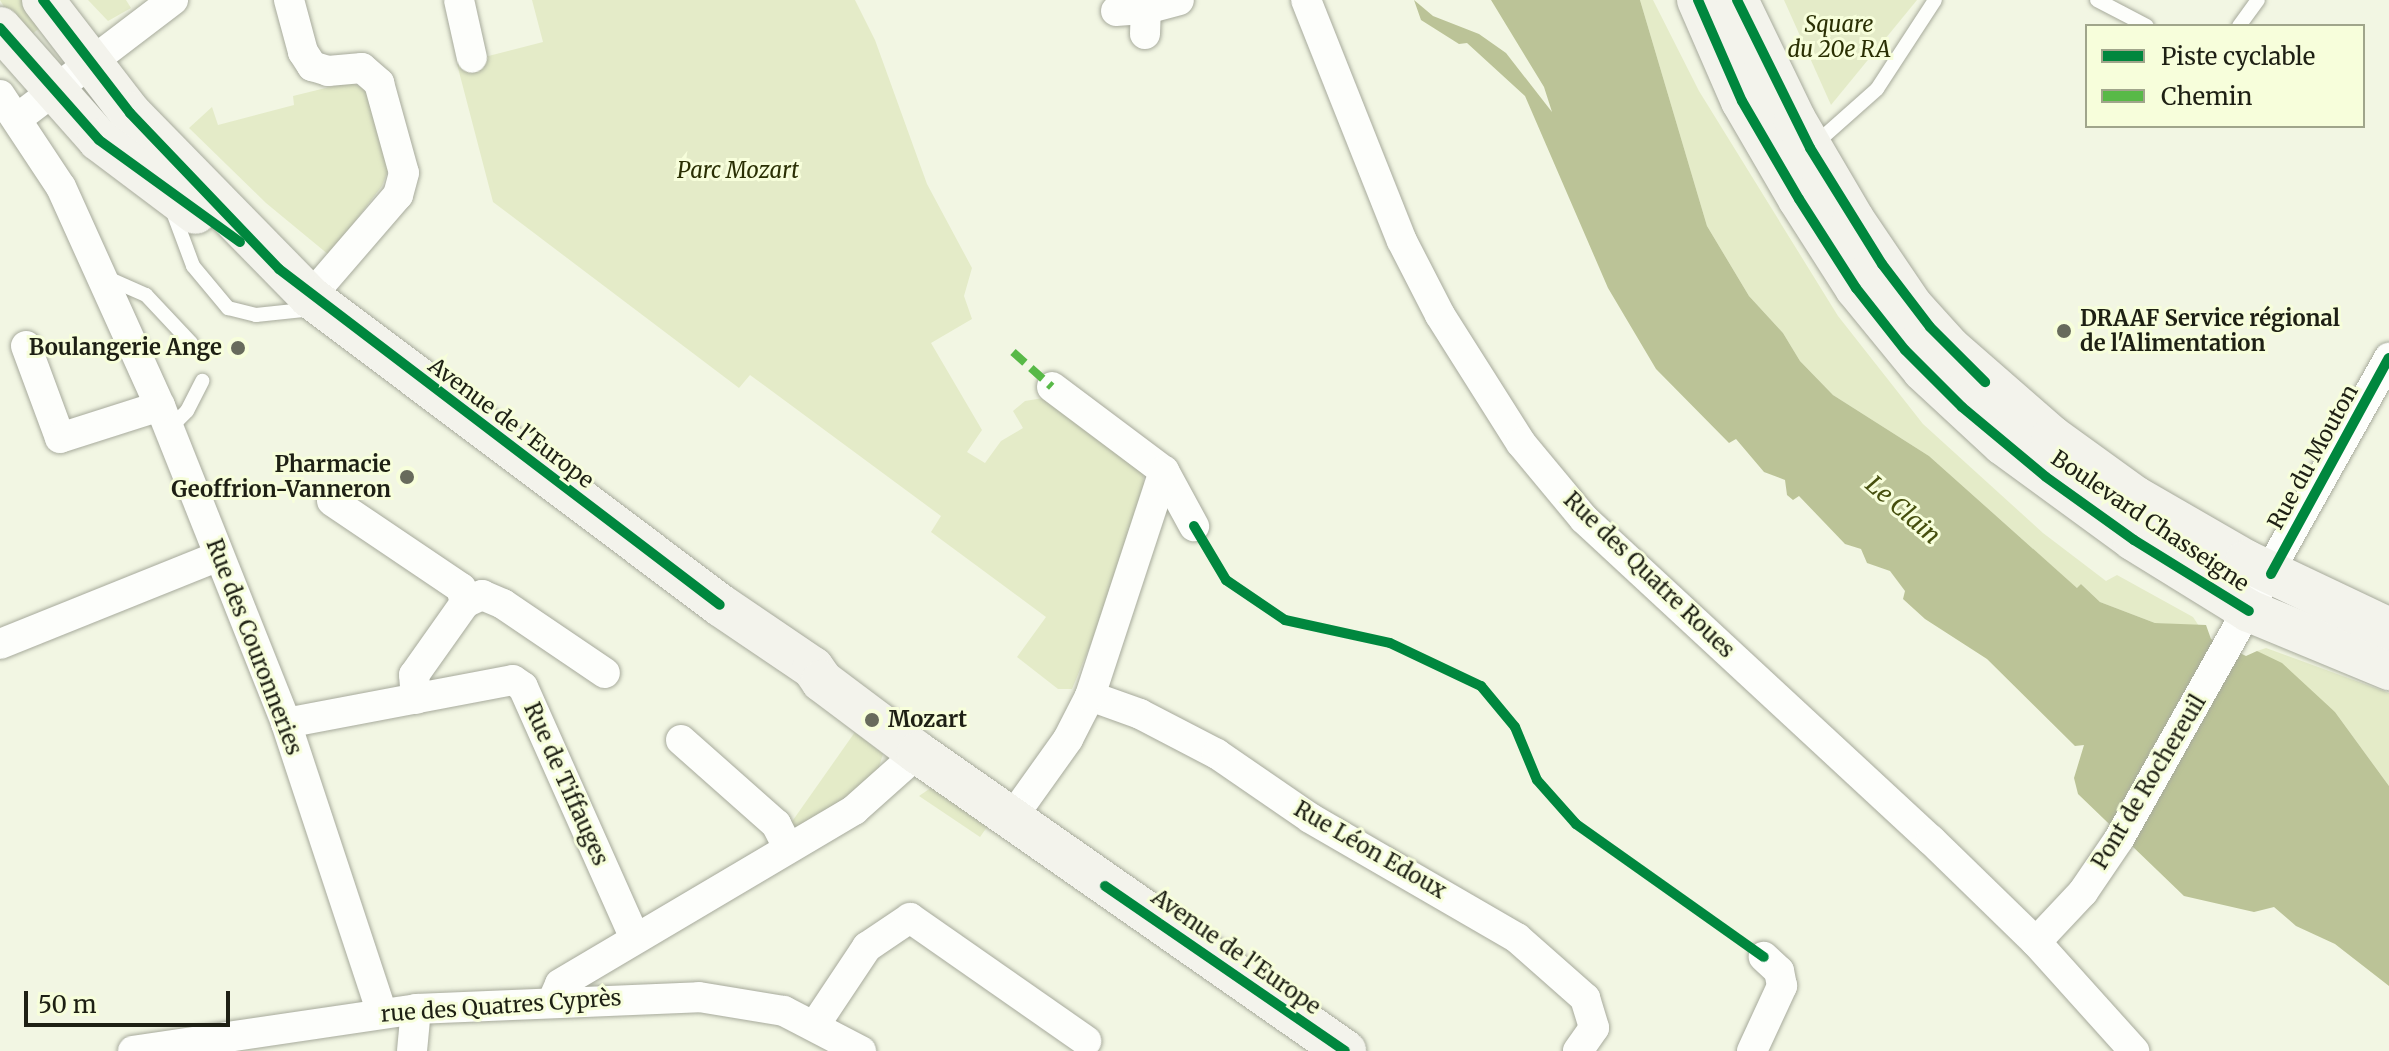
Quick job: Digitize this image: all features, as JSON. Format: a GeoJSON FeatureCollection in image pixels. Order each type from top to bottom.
{"type":"FeatureCollection","features":[{"type":"Feature","properties":{"kind":"main road","name":"Avenue de l'Europe"},"geometry":{"type":"LineString","coordinates":[[43,0],[90,66],[279,269]]}},
{"type":"Feature","properties":{"kind":"main road","name":"Boulevard Chasseigne"},"geometry":{"type":"LineString","coordinates":[[1698,0],[1742,101],[1856,288],[1905,350],[1962,407],[2046,477],[2134,540],[2239,628],[2389,669]]}},
{"type":"Feature","properties":{"kind":"main road","name":"Boulevard Chasseigne"},"geometry":{"type":"LineString","coordinates":[[1737,0],[1810,148],[1912,306],[1985,382],[2135,497],[2271,574],[2389,629]]}},
{"type":"Feature","properties":{"kind":"main road","name":"Avenue de l'Europe"},"geometry":{"type":"LineString","coordinates":[[0,28],[52,91],[99,140],[279,269],[318,302],[674,570],[813,668],[822,681],[918,753],[1345,1051]]}},
{"type":"Feature","properties":{"kind":"street","name":"Rue des Couronneries"},"geometry":{"type":"LineString","coordinates":[[173,0],[90,66],[52,91],[9,106],[61,187],[105,277],[164,418],[286,723],[382,1013]]}},
{"type":"Feature","properties":{"kind":"street"},"geometry":{"type":"LineString","coordinates":[[289,0],[303,52],[312,66],[362,68],[379,83],[404,173],[398,195],[318,302]]}},
{"type":"Feature","properties":{"kind":"street"},"geometry":{"type":"LineString","coordinates":[[459,0],[472,58]]}},
{"type":"Feature","properties":{"kind":"street"},"geometry":{"type":"LineString","coordinates":[[1136,18],[1179,0]]}},
{"type":"Feature","properties":{"kind":"street","name":"Rue des Quatre Roues"},"geometry":{"type":"LineString","coordinates":[[1306,0],[1402,241],[1440,315],[1521,443],[1584,519],[1839,751],[2036,942],[2134,1051]]}},
{"type":"Feature","properties":{"kind":"street"},"geometry":{"type":"LineString","coordinates":[[26,346],[60,438],[164,418]]}},
{"type":"Feature","properties":{"kind":"street","name":"Rue du Mouton"},"geometry":{"type":"LineString","coordinates":[[2239,628],[2389,358]]}},
{"type":"Feature","properties":{"kind":"street"},"geometry":{"type":"LineString","coordinates":[[1052,387],[1164,471],[1194,526]]}},
{"type":"Feature","properties":{"kind":"street"},"geometry":{"type":"LineString","coordinates":[[1011,819],[1068,739],[1090,696],[1164,471]]}},
{"type":"Feature","properties":{"kind":"street"},"geometry":{"type":"LineString","coordinates":[[332,501],[430,564],[461,588],[465,603]]}},
{"type":"Feature","properties":{"kind":"street"},"geometry":{"type":"LineString","coordinates":[[0,644],[219,556]]}},
{"type":"Feature","properties":{"kind":"street"},"geometry":{"type":"LineString","coordinates":[[416,699],[414,675],[465,603],[482,595],[503,604],[605,673]]}},
{"type":"Feature","properties":{"kind":"street","name":"Pont de Rochereuil"},"geometry":{"type":"LineString","coordinates":[[2036,942],[2083,892],[2119,839],[2239,628]]}},
{"type":"Feature","properties":{"kind":"street","name":"Rue de Tiffauges"},"geometry":{"type":"LineString","coordinates":[[286,723],[513,680],[523,687],[623,945],[620,986],[634,998]]}},
{"type":"Feature","properties":{"kind":"street","name":"Rue Léon Edoux"},"geometry":{"type":"LineString","coordinates":[[1090,696],[1140,714],[1217,754],[1310,818],[1517,938],[1585,998],[1594,1028],[1578,1051]]}},
{"type":"Feature","properties":{"kind":"street"},"geometry":{"type":"LineString","coordinates":[[681,740],[776,824],[788,848]]}},
{"type":"Feature","properties":{"kind":"street"},"geometry":{"type":"LineString","coordinates":[[553,1000],[560,984],[854,810],[918,753]]}},
{"type":"Feature","properties":{"kind":"street"},"geometry":{"type":"LineString","coordinates":[[815,1025],[867,947],[910,918],[1086,1041]]}},
{"type":"Feature","properties":{"kind":"street"},"geometry":{"type":"LineString","coordinates":[[1752,1051],[1782,986],[1779,971],[1764,957]]}},
{"type":"Feature","properties":{"kind":"street","name":"rue des Quatres Cyprès"},"geometry":{"type":"LineString","coordinates":[[133,1051],[416,1009],[634,998],[743,1002],[815,1025],[861,1051]]}},
{"type":"Feature","properties":{"kind":"street"},"geometry":{"type":"LineString","coordinates":[[412,1051],[416,1009]]}},
{"type":"Feature","properties":{"kind":"lane"},"geometry":{"type":"LineString","coordinates":[[1810,148],[1844,123],[1877,89],[1935,0]]}},
{"type":"Feature","properties":{"kind":"lane"},"geometry":{"type":"LineString","coordinates":[[2097,0],[2143,24]]}},
{"type":"Feature","properties":{"kind":"lane"},"geometry":{"type":"LineString","coordinates":[[2240,24],[2258,0]]}},
{"type":"Feature","properties":{"kind":"lane"},"geometry":{"type":"LineString","coordinates":[[168,192],[173,224],[193,266],[228,308],[256,315],[318,302]]}},
{"type":"Feature","properties":{"kind":"lane"},"geometry":{"type":"LineString","coordinates":[[105,277],[146,295],[191,343]]}},
{"type":"Feature","properties":{"kind":"lane"},"geometry":{"type":"LineString","coordinates":[[164,418],[187,411],[202,381]]}},
{"type":"Feature","properties":{"kind":"green space"},"geometry":{"type":"Polygon","coordinates":[[[0,0],[29,0],[45,24],[24,40],[0,0]]]}},
{"type":"Feature","properties":{"kind":"green space"},"geometry":{"type":"Polygon","coordinates":[[[88,0],[126,0],[131,8],[108,21],[88,0]]]}},
{"type":"Feature","properties":{"kind":"green space","name":"Parc Mozart"},"geometry":{"type":"Polygon","coordinates":[[[532,0],[855,0],[875,40],[927,184],[972,268],[964,296],[972,319],[931,343],[982,430],[967,452],[985,463],[1001,441],[1023,428],[1013,411],[1025,401],[1043,398],[1139,465],[1143,474],[1144,484],[1109,600],[1072,689],[1058,689],[1017,657],[1046,617],[931,532],[941,516],[750,375],[739,388],[493,202],[457,64],[543,42],[532,0]]]}},
{"type":"Feature","properties":{"kind":"green space"},"geometry":{"type":"Polygon","coordinates":[[[1640,0],[1653,0],[1699,91],[1838,316],[1923,424],[2043,533],[2106,581],[2117,575],[2193,617],[2199,626],[2155,623],[2100,602],[2081,584],[2078,589],[1929,456],[1833,395],[1800,361],[1783,333],[1749,296],[1707,226],[1640,0]]]}},
{"type":"Feature","properties":{"kind":"green space","name":"Square du 20e RA"},"geometry":{"type":"Polygon","coordinates":[[[1784,0],[1917,0],[1831,105],[1784,0]]]}},
{"type":"Feature","properties":{"kind":"green space"},"geometry":{"type":"Polygon","coordinates":[[[350,82],[367,90],[390,165],[382,186],[329,255],[266,203],[189,128],[212,107],[218,125],[294,105],[293,96],[350,82]]]}},
{"type":"Feature","properties":{"kind":"green space"},"geometry":{"type":"Polygon","coordinates":[[[2266,648],[2389,693],[2389,786],[2335,712],[2257,651],[2266,648]]]}},
{"type":"Feature","properties":{"kind":"green space"},"geometry":{"type":"Polygon","coordinates":[[[855,732],[883,754],[878,770],[852,794],[796,829],[791,823],[855,732]]]}},
{"type":"Feature","properties":{"kind":"green space"},"geometry":{"type":"Polygon","coordinates":[[[938,783],[992,820],[980,837],[919,796],[938,783]]]}},
{"type":"Feature","properties":{"kind":"water","name":"Le Clain"},"geometry":{"type":"Polygon","coordinates":[[[1414,0],[1433,16],[1479,34],[1506,53],[1552,112],[1544,87],[1491,0],[1640,0],[1707,226],[1749,296],[1783,333],[1800,361],[1833,395],[1929,456],[2077,588],[2081,584],[2100,602],[2155,623],[2206,625],[2211,639],[2246,656],[2257,651],[2282,663],[2335,712],[2389,786],[2389,986],[2335,944],[2296,926],[2274,907],[2254,912],[2184,896],[2078,794],[2074,778],[2084,745],[2075,746],[1987,659],[1925,619],[1903,599],[1905,591],[1890,571],[1867,563],[1861,549],[1845,544],[1799,496],[1793,500],[1787,495],[1785,480],[1764,472],[1736,439],[1729,443],[1656,369],[1608,288],[1525,96],[1467,43],[1459,44],[1421,20],[1414,0]]]}},
{"type":"Feature","properties":{"kind":"marked path"},"geometry":{"type":"LineString","coordinates":[[1013,352],[1052,387]]}},
{"type":"Feature","properties":{"kind":"cycle path"},"geometry":{"type":"LineString","coordinates":[[43,0],[130,113],[279,269],[720,605]]}},
{"type":"Feature","properties":{"kind":"cycle path"},"geometry":{"type":"LineString","coordinates":[[1698,0],[1742,101],[1799,199],[1856,288],[1905,350],[1962,407],[2046,477],[2134,540],[2249,611]]}},
{"type":"Feature","properties":{"kind":"cycle path"},"geometry":{"type":"LineString","coordinates":[[1737,0],[1810,148],[1882,264],[1930,327],[1985,382]]}},
{"type":"Feature","properties":{"kind":"cycle path"},"geometry":{"type":"LineString","coordinates":[[0,28],[99,140],[240,242]]}},
{"type":"Feature","properties":{"kind":"cycle path"},"geometry":{"type":"LineString","coordinates":[[2271,574],[2389,358]]}},
{"type":"Feature","properties":{"kind":"cycle path"},"geometry":{"type":"LineString","coordinates":[[1194,526],[1226,580],[1285,620],[1390,643],[1481,686],[1515,727],[1537,780],[1576,824],[1764,957]]}},
{"type":"Feature","properties":{"kind":"cycle path"},"geometry":{"type":"LineString","coordinates":[[1105,886],[1345,1051]]}},
{"type":"Feature","properties":{"kind":"place","name":"DRAAF Service régional de l'Alimentation"},"geometry":{"type":"Point","coordinates":[2064,331]}},
{"type":"Feature","properties":{"kind":"place","name":"Boulangerie Ange"},"geometry":{"type":"Point","coordinates":[238,348]}},
{"type":"Feature","properties":{"kind":"place","name":"Pharmacie Geoffrion-Vanneron"},"geometry":{"type":"Point","coordinates":[407,477]}},
{"type":"Feature","properties":{"kind":"place","name":"Mozart"},"geometry":{"type":"Point","coordinates":[872,720]}}]}
